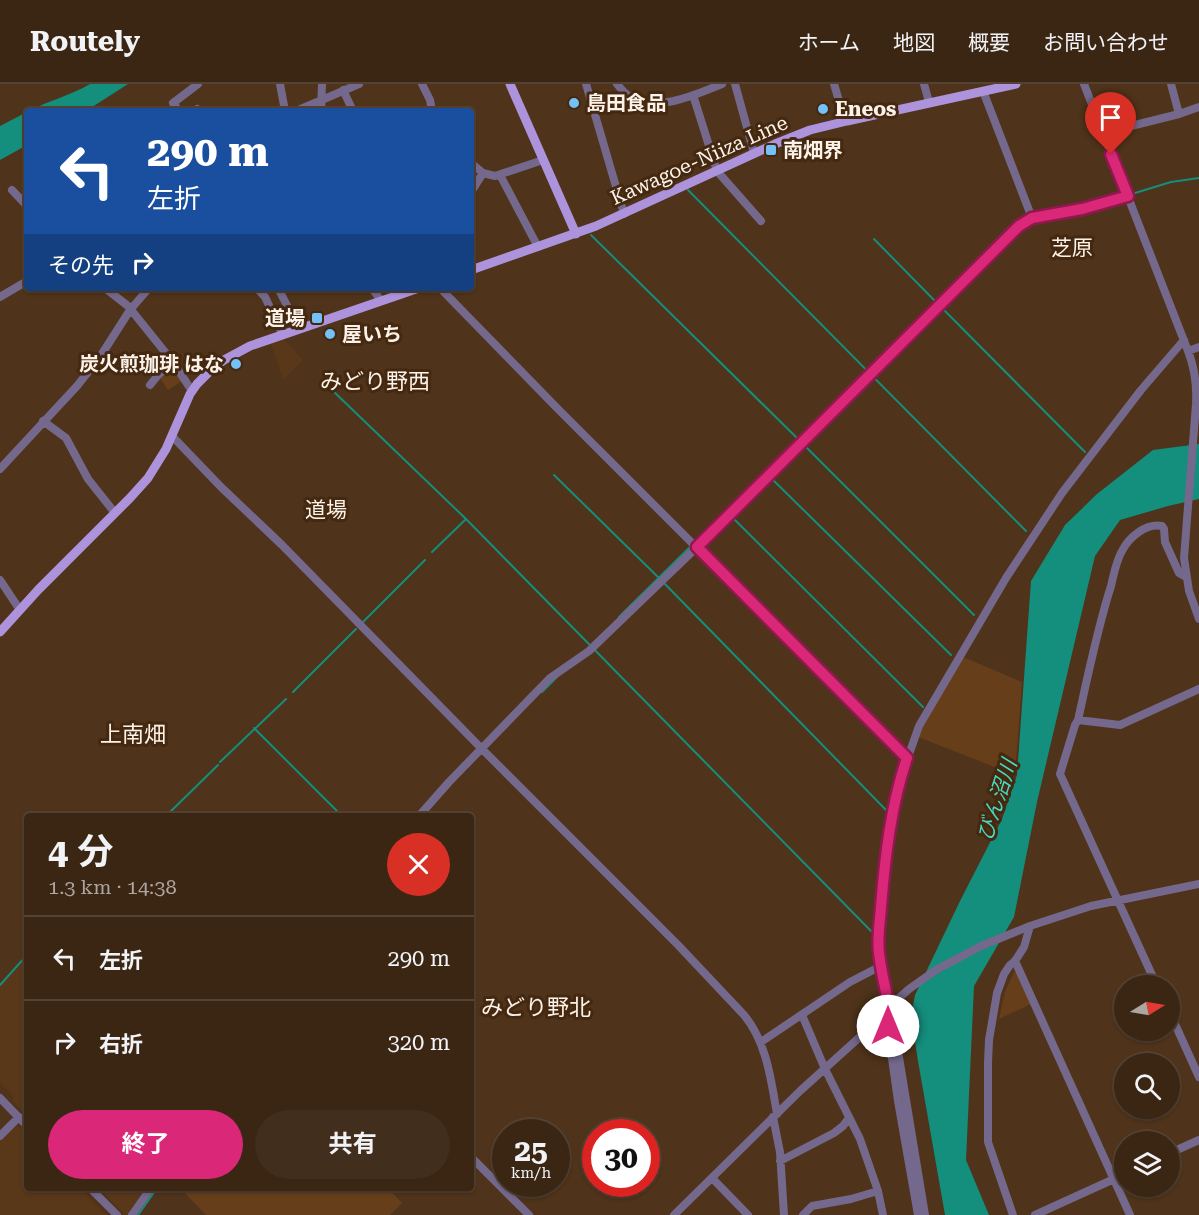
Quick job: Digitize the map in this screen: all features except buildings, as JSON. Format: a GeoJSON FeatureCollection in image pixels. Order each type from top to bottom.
{"type":"FeatureCollection","features":[{"type":"Feature","properties":{"kind":"main road"},"geometry":{"type":"LineString","coordinates":[[510,84],[576,234]]}},
{"type":"Feature","properties":{"kind":"main road","name":"Kawagoe-Niiza Line"},"geometry":{"type":"LineString","coordinates":[[474,269],[576,234],[801,134],[845,121],[1015,84]]}},
{"type":"Feature","properties":{"kind":"main road"},"geometry":{"type":"LineString","coordinates":[[0,632],[140,488],[155,469],[166,449],[192,391],[224,360],[250,346],[410,291]]}},
{"type":"Feature","properties":{"kind":"street"},"geometry":{"type":"LineString","coordinates":[[177,108],[173,103],[198,84]]}},
{"type":"Feature","properties":{"kind":"street"},"geometry":{"type":"LineString","coordinates":[[280,84],[284,108]]}},
{"type":"Feature","properties":{"kind":"street"},"geometry":{"type":"LineString","coordinates":[[321,108],[322,84]]}},
{"type":"Feature","properties":{"kind":"street"},"geometry":{"type":"LineString","coordinates":[[303,108],[358,84]]}},
{"type":"Feature","properties":{"kind":"street"},"geometry":{"type":"LineString","coordinates":[[422,84],[431,108]]}},
{"type":"Feature","properties":{"kind":"street"},"geometry":{"type":"LineString","coordinates":[[586,84],[624,214]]}},
{"type":"Feature","properties":{"kind":"street"},"geometry":{"type":"LineString","coordinates":[[617,84],[629,97],[648,104],[693,95],[722,84]]}},
{"type":"Feature","properties":{"kind":"street"},"geometry":{"type":"LineString","coordinates":[[735,84],[754,153]]}},
{"type":"Feature","properties":{"kind":"street"},"geometry":{"type":"LineString","coordinates":[[834,84],[845,121]]}},
{"type":"Feature","properties":{"kind":"street"},"geometry":{"type":"LineString","coordinates":[[924,84],[929,102]]}},
{"type":"Feature","properties":{"kind":"street"},"geometry":{"type":"LineString","coordinates":[[1084,84],[1195,372],[1197,387],[1184,548],[1186,577],[1195,598],[1199,619]]}},
{"type":"Feature","properties":{"kind":"street"},"geometry":{"type":"LineString","coordinates":[[1172,84],[1179,114]]}},
{"type":"Feature","properties":{"kind":"street"},"geometry":{"type":"LineString","coordinates":[[343,90],[352,108]]}},
{"type":"Feature","properties":{"kind":"street"},"geometry":{"type":"LineString","coordinates":[[983,91],[1032,218]]}},
{"type":"Feature","properties":{"kind":"street"},"geometry":{"type":"LineString","coordinates":[[693,95],[717,171],[761,221]]}},
{"type":"Feature","properties":{"kind":"street"},"geometry":{"type":"LineString","coordinates":[[1103,133],[1199,107]]}},
{"type":"Feature","properties":{"kind":"street"},"geometry":{"type":"LineString","coordinates":[[474,166],[483,173],[495,176],[543,160]]}},
{"type":"Feature","properties":{"kind":"street"},"geometry":{"type":"LineString","coordinates":[[474,187],[483,173]]}},
{"type":"Feature","properties":{"kind":"street"},"geometry":{"type":"LineString","coordinates":[[500,175],[538,247]]}},
{"type":"Feature","properties":{"kind":"street"},"geometry":{"type":"LineString","coordinates":[[12,190],[24,203]]}},
{"type":"Feature","properties":{"kind":"street"},"geometry":{"type":"LineString","coordinates":[[422,813],[550,678],[590,651],[1019,226],[1032,218],[1082,209],[1128,196]]}},
{"type":"Feature","properties":{"kind":"street"},"geometry":{"type":"LineString","coordinates":[[0,297],[24,283]]}},
{"type":"Feature","properties":{"kind":"street"},"geometry":{"type":"LineString","coordinates":[[110,291],[130,310],[174,363],[192,391]]}},
{"type":"Feature","properties":{"kind":"street"},"geometry":{"type":"LineString","coordinates":[[2,465],[77,386],[100,357],[130,310],[146,291]]}},
{"type":"Feature","properties":{"kind":"street"},"geometry":{"type":"LineString","coordinates":[[260,291],[265,297],[283,335]]}},
{"type":"Feature","properties":{"kind":"street"},"geometry":{"type":"LineString","coordinates":[[280,291],[299,329]]}},
{"type":"Feature","properties":{"kind":"street"},"geometry":{"type":"LineString","coordinates":[[374,291],[381,301]]}},
{"type":"Feature","properties":{"kind":"street"},"geometry":{"type":"LineString","coordinates":[[443,291],[907,758]]}},
{"type":"Feature","properties":{"kind":"street"},"geometry":{"type":"LineString","coordinates":[[925,1215],[879,949],[884,869],[901,777],[916,732],[930,705],[1018,559],[1062,493],[1141,390],[1184,340]]}},
{"type":"Feature","properties":{"kind":"street"},"geometry":{"type":"LineString","coordinates":[[1188,351],[1199,347]]}},
{"type":"Feature","properties":{"kind":"street"},"geometry":{"type":"LineString","coordinates":[[150,385],[159,374],[174,363]]}},
{"type":"Feature","properties":{"kind":"street"},"geometry":{"type":"LineString","coordinates":[[43,421],[66,438],[88,479],[115,513]]}},
{"type":"Feature","properties":{"kind":"street"},"geometry":{"type":"LineString","coordinates":[[172,436],[220,487],[282,545],[685,952],[750,1022],[761,1042],[767,1064],[775,1115],[784,1215]]}},
{"type":"Feature","properties":{"kind":"street"},"geometry":{"type":"LineString","coordinates":[[1152,975],[1060,774],[1078,720],[1098,630],[1119,559],[1126,544],[1144,529],[1162,526],[1165,542],[1179,573],[1186,577]]}},
{"type":"Feature","properties":{"kind":"street"},"geometry":{"type":"LineString","coordinates":[[0,580],[20,610]]}},
{"type":"Feature","properties":{"kind":"street"},"geometry":{"type":"LineString","coordinates":[[1078,720],[1120,725],[1199,688]]}},
{"type":"Feature","properties":{"kind":"street"},"geometry":{"type":"LineString","coordinates":[[674,1215],[775,1115],[909,989],[936,970],[981,946],[1030,926],[1082,909],[1199,884]]}},
{"type":"Feature","properties":{"kind":"street"},"geometry":{"type":"LineString","coordinates":[[1013,1215],[989,1147],[987,1075],[989,1040],[997,993],[1004,974],[1026,942],[1030,926]]}},
{"type":"Feature","properties":{"kind":"street"},"geometry":{"type":"LineString","coordinates":[[1015,961],[1114,1179],[1035,1215]]}},
{"type":"Feature","properties":{"kind":"street"},"geometry":{"type":"LineString","coordinates":[[761,1042],[850,982],[881,966]]}},
{"type":"Feature","properties":{"kind":"street"},"geometry":{"type":"LineString","coordinates":[[888,1009],[900,1110],[918,1215]]}},
{"type":"Feature","properties":{"kind":"street"},"geometry":{"type":"LineString","coordinates":[[801,1015],[860,1139],[878,1191],[883,1215]]}},
{"type":"Feature","properties":{"kind":"street"},"geometry":{"type":"LineString","coordinates":[[1180,1035],[1199,1077]]}},
{"type":"Feature","properties":{"kind":"street"},"geometry":{"type":"LineString","coordinates":[[0,1098],[24,1123]]}},
{"type":"Feature","properties":{"kind":"street"},"geometry":{"type":"LineString","coordinates":[[0,1136],[18,1117]]}},
{"type":"Feature","properties":{"kind":"street"},"geometry":{"type":"LineString","coordinates":[[780,1161],[834,1133],[849,1118]]}},
{"type":"Feature","properties":{"kind":"street"},"geometry":{"type":"LineString","coordinates":[[1180,1149],[1199,1140]]}},
{"type":"Feature","properties":{"kind":"street"},"geometry":{"type":"LineString","coordinates":[[474,1160],[529,1215]]}},
{"type":"Feature","properties":{"kind":"street"},"geometry":{"type":"LineString","coordinates":[[712,1178],[748,1215]]}},
{"type":"Feature","properties":{"kind":"street"},"geometry":{"type":"LineString","coordinates":[[93,1191],[117,1215]]}},
{"type":"Feature","properties":{"kind":"street"},"geometry":{"type":"LineString","coordinates":[[132,1215],[149,1191]]}},
{"type":"Feature","properties":{"kind":"street"},"geometry":{"type":"LineString","coordinates":[[803,1215],[812,1206],[851,1199],[878,1191]]}},
{"type":"Feature","properties":{"kind":"street"},"geometry":{"type":"LineString","coordinates":[[1122,1197],[1130,1215]]}},
{"type":"Feature","properties":{"kind":"shaded area"},"geometry":{"type":"Polygon","coordinates":[[[283,338],[303,360],[283,380],[271,343],[283,338]]]}},
{"type":"Feature","properties":{"kind":"shaded area"},"geometry":{"type":"Polygon","coordinates":[[[174,369],[182,381],[168,390],[160,378],[174,369]]]}},
{"type":"Feature","properties":{"kind":"shaded area"},"geometry":{"type":"Polygon","coordinates":[[[963,657],[1022,682],[1015,775],[918,737],[963,657]]]}},
{"type":"Feature","properties":{"kind":"shaded area"},"geometry":{"type":"Polygon","coordinates":[[[24,961],[24,1112],[12,1100],[14,1097],[0,1083],[0,985],[24,961]]]}},
{"type":"Feature","properties":{"kind":"shaded area"},"geometry":{"type":"Polygon","coordinates":[[[1015,970],[1031,1004],[999,1019],[1005,992],[1015,970]]]}},
{"type":"Feature","properties":{"kind":"shaded area"},"geometry":{"type":"Polygon","coordinates":[[[16,1124],[24,1132],[24,1191],[83,1191],[106,1215],[0,1215],[0,1139],[16,1124]]]}},
{"type":"Feature","properties":{"kind":"shaded area"},"geometry":{"type":"Polygon","coordinates":[[[102,1191],[144,1191],[125,1215],[102,1191]]]}},
{"type":"Feature","properties":{"kind":"shaded area"},"geometry":{"type":"Polygon","coordinates":[[[183,1191],[391,1191],[402,1203],[390,1215],[206,1215],[183,1191]]]}},
{"type":"Feature","properties":{"kind":"water"},"geometry":{"type":"Polygon","coordinates":[[[90,84],[128,84],[91,108],[35,108],[90,84]]]}},
{"type":"Feature","properties":{"kind":"water"},"geometry":{"type":"Polygon","coordinates":[[[24,114],[24,147],[0,160],[0,126],[24,114]]]}},
{"type":"Feature","properties":{"kind":"water"},"geometry":{"type":"Polygon","coordinates":[[[1199,444],[1199,499],[1120,520],[1095,556],[1037,802],[1014,917],[974,986],[966,1160],[989,1215],[945,1215],[911,1016],[915,995],[1002,819],[1017,775],[1031,581],[1065,525],[1097,494],[1153,450],[1199,444]]]}},
{"type":"Feature","properties":{"kind":"waterway"},"geometry":{"type":"LineString","coordinates":[[1129,193],[1171,182],[1199,178]]}},
{"type":"Feature","properties":{"kind":"waterway"},"geometry":{"type":"LineString","coordinates":[[688,190],[1026,531]]}},
{"type":"Feature","properties":{"kind":"waterway"},"geometry":{"type":"LineString","coordinates":[[1032,213],[1123,193]]}},
{"type":"Feature","properties":{"kind":"waterway"},"geometry":{"type":"LineString","coordinates":[[619,617],[1010,226],[1027,215]]}},
{"type":"Feature","properties":{"kind":"waterway"},"geometry":{"type":"LineString","coordinates":[[591,235],[798,439]]}},
{"type":"Feature","properties":{"kind":"waterway"},"geometry":{"type":"LineString","coordinates":[[874,239],[935,301]]}},
{"type":"Feature","properties":{"kind":"waterway"},"geometry":{"type":"LineString","coordinates":[[941,307],[1085,452]]}},
{"type":"Feature","properties":{"kind":"waterway"},"geometry":{"type":"LineString","coordinates":[[331,389],[466,519],[871,931]]}},
{"type":"Feature","properties":{"kind":"waterway"},"geometry":{"type":"LineString","coordinates":[[804,445],[974,615]]}},
{"type":"Feature","properties":{"kind":"waterway"},"geometry":{"type":"LineString","coordinates":[[554,475],[659,578]]}},
{"type":"Feature","properties":{"kind":"waterway"},"geometry":{"type":"LineString","coordinates":[[769,476],[951,655]]}},
{"type":"Feature","properties":{"kind":"waterway"},"geometry":{"type":"LineString","coordinates":[[730,515],[923,707]]}},
{"type":"Feature","properties":{"kind":"waterway"},"geometry":{"type":"LineString","coordinates":[[432,552],[466,519]]}},
{"type":"Feature","properties":{"kind":"waterway"},"geometry":{"type":"LineString","coordinates":[[363,622],[425,560]]}},
{"type":"Feature","properties":{"kind":"waterway"},"geometry":{"type":"LineString","coordinates":[[663,582],[887,811]]}},
{"type":"Feature","properties":{"kind":"waterway"},"geometry":{"type":"LineString","coordinates":[[293,692],[356,629]]}},
{"type":"Feature","properties":{"kind":"waterway"},"geometry":{"type":"LineString","coordinates":[[542,692],[557,677]]}},
{"type":"Feature","properties":{"kind":"waterway"},"geometry":{"type":"LineString","coordinates":[[220,762],[286,699]]}},
{"type":"Feature","properties":{"kind":"waterway"},"geometry":{"type":"LineString","coordinates":[[254,728],[339,813]]}},
{"type":"Feature","properties":{"kind":"waterway"},"geometry":{"type":"LineString","coordinates":[[169,813],[218,765]]}},
{"type":"Feature","properties":{"kind":"waterway"},"geometry":{"type":"LineString","coordinates":[[0,985],[24,958]]}},
{"type":"Feature","properties":{"kind":"waterway"},"geometry":{"type":"LineString","coordinates":[[138,1215],[155,1191]]}},
{"type":"Feature","properties":{"kind":"place","name":"島田食品"},"geometry":{"type":"Point","coordinates":[574,103]}},
{"type":"Feature","properties":{"kind":"place","name":"Eneos"},"geometry":{"type":"Point","coordinates":[823,109]}},
{"type":"Feature","properties":{"kind":"place","name":"南畑界"},"geometry":{"type":"Point","coordinates":[771,150]}},
{"type":"Feature","properties":{"kind":"place","name":"道場"},"geometry":{"type":"Point","coordinates":[317,318]}},
{"type":"Feature","properties":{"kind":"place","name":"屋いち"},"geometry":{"type":"Point","coordinates":[330,334]}},
{"type":"Feature","properties":{"kind":"place","name":"炭火煎珈琲 はな"},"geometry":{"type":"Point","coordinates":[236,364]}},
{"type":"Feature","properties":{"kind":"district","name":"芝原"},"geometry":{"type":"Point","coordinates":[1072,248]}},
{"type":"Feature","properties":{"kind":"district","name":"みどり野西"},"geometry":{"type":"Point","coordinates":[375,381]}},
{"type":"Feature","properties":{"kind":"district","name":"道場"},"geometry":{"type":"Point","coordinates":[326,510]}},
{"type":"Feature","properties":{"kind":"district","name":"上南畑"},"geometry":{"type":"Point","coordinates":[133,734]}},
{"type":"Feature","properties":{"kind":"district","name":"みどり野北"},"geometry":{"type":"Point","coordinates":[536,1007]}},
{"type":"Feature","properties":{"kind":"route"},"geometry":{"type":"LineString","coordinates":[[888,1026],[886,1011],[889,1008],[879,953],[882,891],[896,798],[907,758],[697,547],[1019,226],[1032,218],[1082,209],[1128,196],[1111,154]]}},
{"type":"Feature","properties":{"kind":"water label","name":"びん沼川"},"geometry":{"type":"Point","coordinates":[997,800]}}]}
